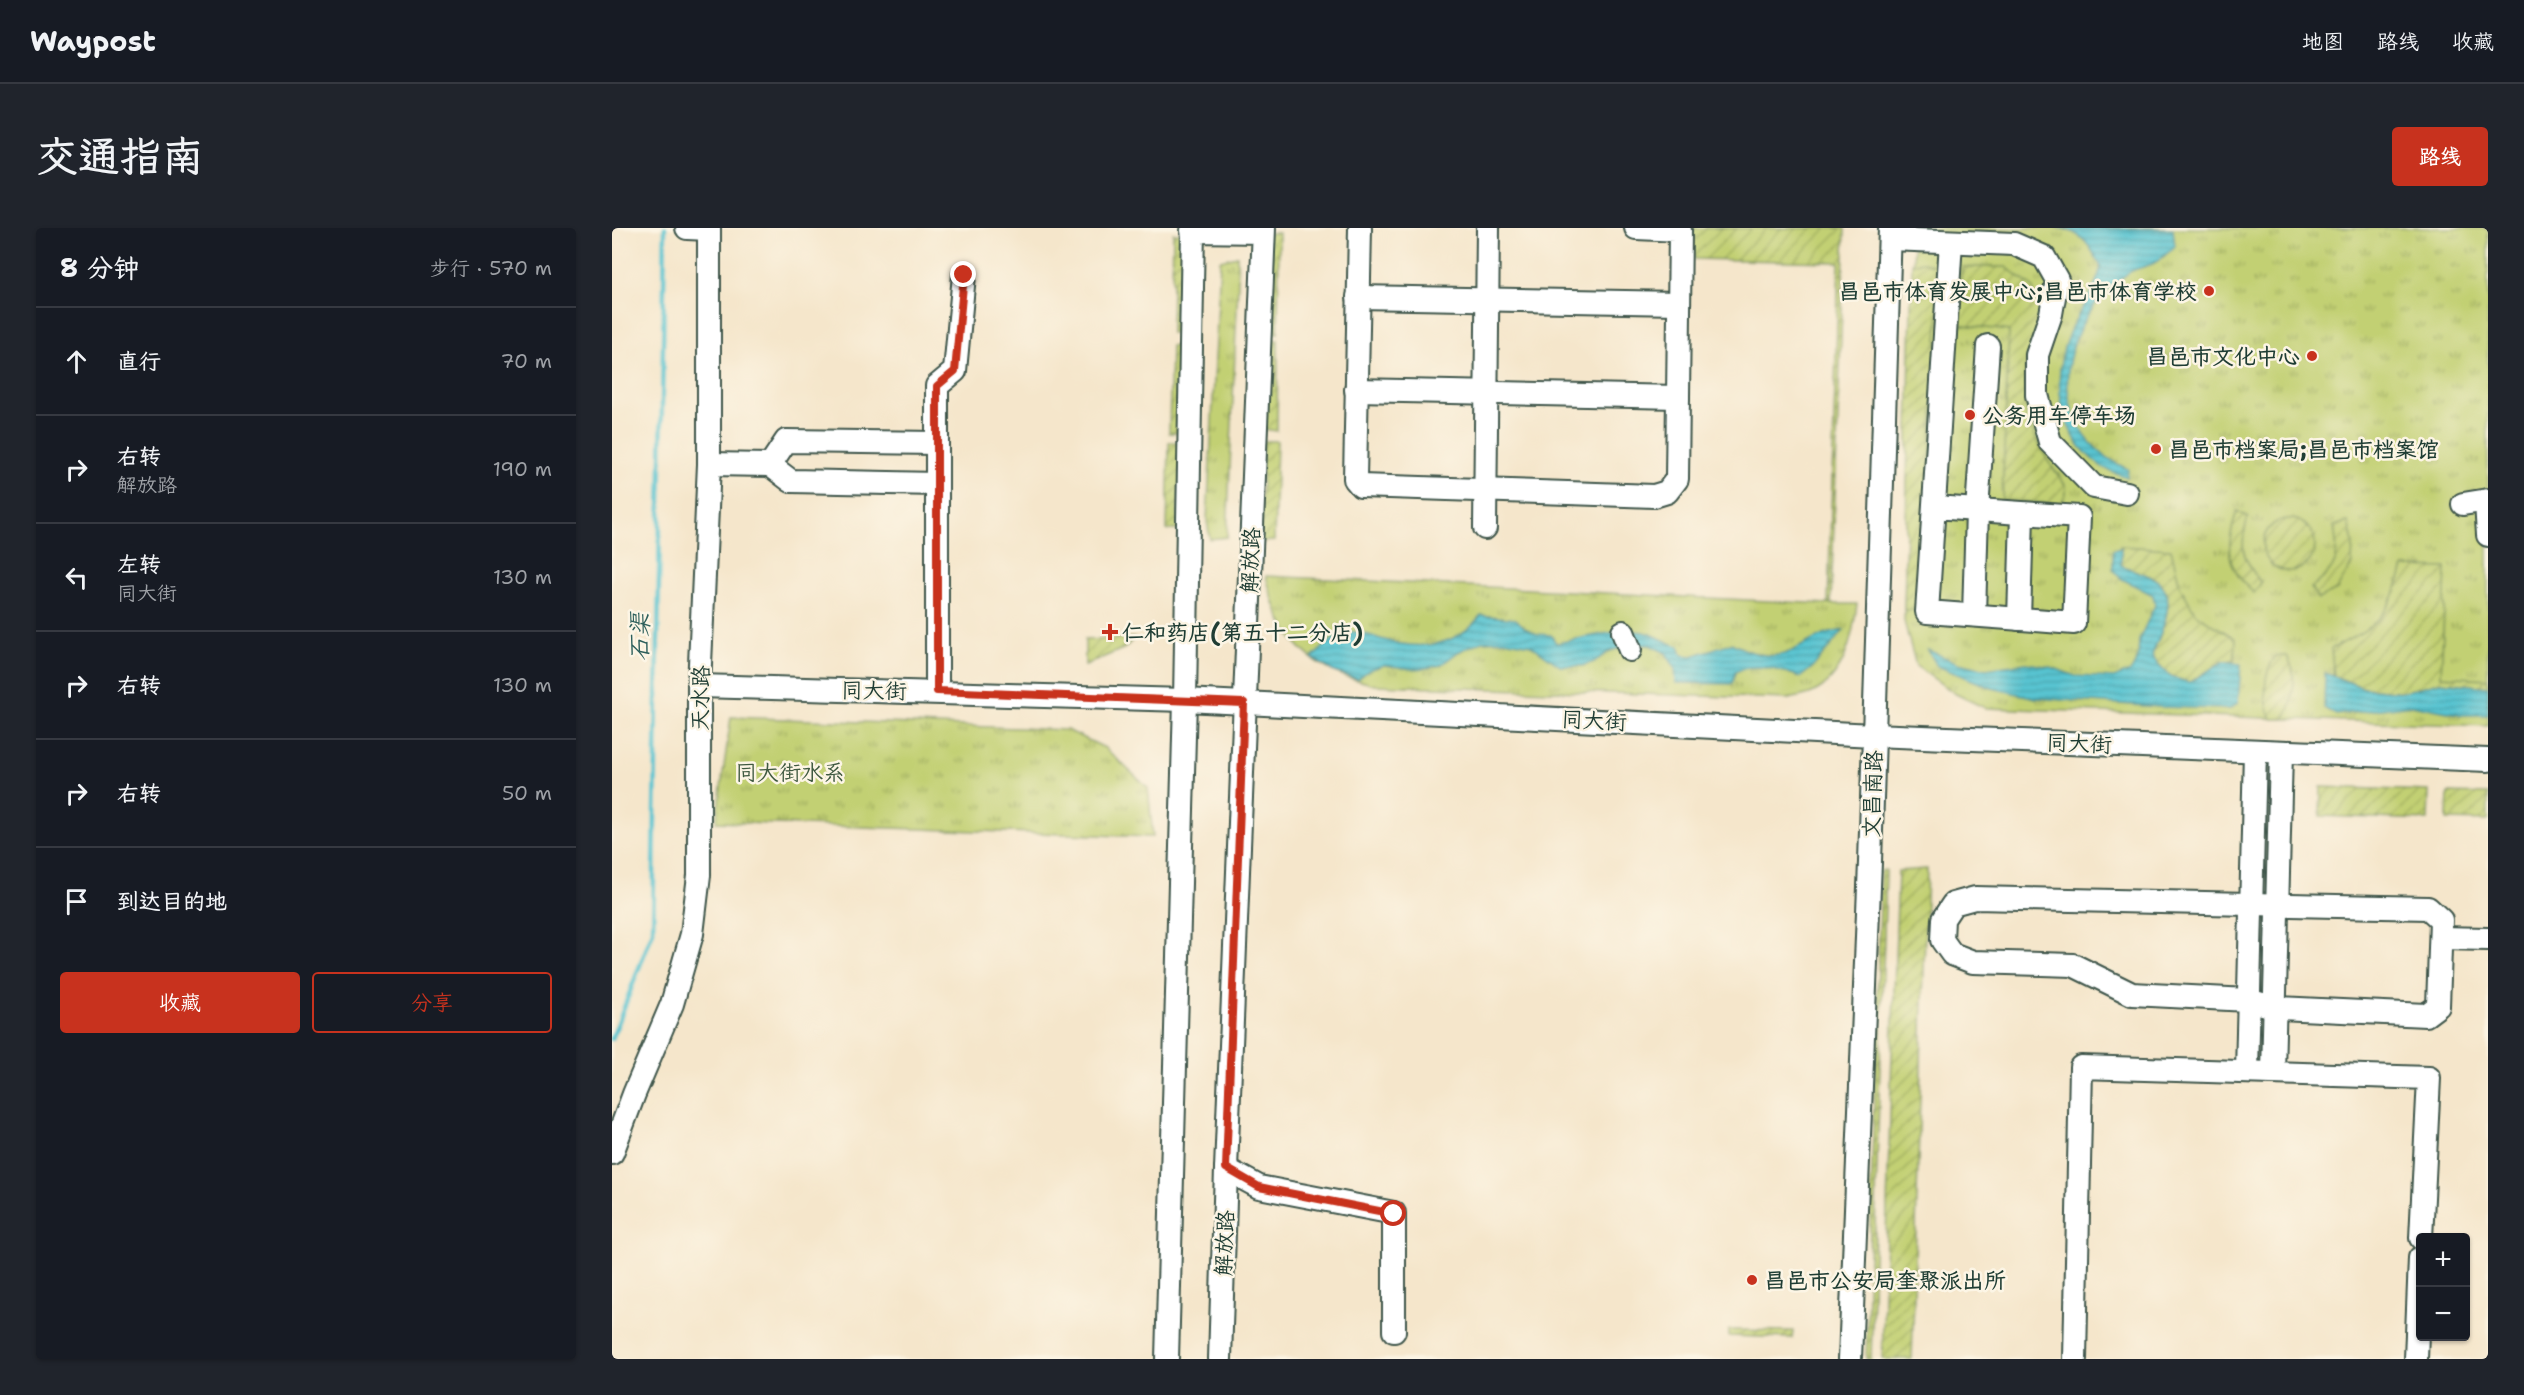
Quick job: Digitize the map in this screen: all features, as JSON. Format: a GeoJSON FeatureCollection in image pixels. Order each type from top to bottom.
{"type":"FeatureCollection","features":[{"type":"Feature","properties":{"kind":"street","name":"天水路"},"geometry":{"type":"LineString","coordinates":[[612,1153],[672,1004],[692,933],[699,875],[699,686],[709,464],[702,228]]}},
{"type":"Feature","properties":{"kind":"street"},"geometry":{"type":"LineString","coordinates":[[1359,228],[1354,479],[1361,486],[1654,496],[1667,492],[1677,479],[1680,230],[1636,228]]}},
{"type":"Feature","properties":{"kind":"street"},"geometry":{"type":"LineString","coordinates":[[1485,528],[1488,228]]}},
{"type":"Feature","properties":{"kind":"street"},"geometry":{"type":"LineString","coordinates":[[1167,1359],[1185,700],[1193,230],[1264,230]]}},
{"type":"Feature","properties":{"kind":"street","name":"解放路"},"geometry":{"type":"LineString","coordinates":[[1220,1359],[1264,230]]}},
{"type":"Feature","properties":{"kind":"street"},"geometry":{"type":"LineString","coordinates":[[1890,233],[1951,242],[2014,244],[2044,257],[2057,280],[2051,315],[2037,355],[2037,395],[2050,442],[2094,487],[2127,493]]}},
{"type":"Feature","properties":{"kind":"street","name":"文昌南路"},"geometry":{"type":"LineString","coordinates":[[1850,1359],[1874,735],[1890,233]]}},
{"type":"Feature","properties":{"kind":"street"},"geometry":{"type":"LineString","coordinates":[[1934,507],[2079,517],[2074,622],[1927,612],[1951,242]]}},
{"type":"Feature","properties":{"kind":"street"},"geometry":{"type":"LineString","coordinates":[[937,691],[937,386],[955,371],[964,275]]}},
{"type":"Feature","properties":{"kind":"street"},"geometry":{"type":"LineString","coordinates":[[1358,297],[1679,303]]}},
{"type":"Feature","properties":{"kind":"street"},"geometry":{"type":"LineString","coordinates":[[1974,615],[1977,511],[1988,346]]}},
{"type":"Feature","properties":{"kind":"street"},"geometry":{"type":"LineString","coordinates":[[1356,390],[1678,397]]}},
{"type":"Feature","properties":{"kind":"street"},"geometry":{"type":"LineString","coordinates":[[770,465],[786,441],[937,442]]}},
{"type":"Feature","properties":{"kind":"street"},"geometry":{"type":"LineString","coordinates":[[709,464],[770,465],[791,481],[937,484]]}},
{"type":"Feature","properties":{"kind":"street"},"geometry":{"type":"LineString","coordinates":[[2463,504],[2487,501],[2488,535]]}},
{"type":"Feature","properties":{"kind":"street"},"geometry":{"type":"LineString","coordinates":[[2019,618],[2022,514]]}},
{"type":"Feature","properties":{"kind":"street","name":"同大街"},"geometry":{"type":"LineString","coordinates":[[699,686],[937,691],[1185,700],[1874,735],[2488,760]]}},
{"type":"Feature","properties":{"kind":"street"},"geometry":{"type":"LineString","coordinates":[[2247,1072],[2255,751]]}},
{"type":"Feature","properties":{"kind":"street"},"geometry":{"type":"LineString","coordinates":[[2273,1073],[2281,752]]}},
{"type":"Feature","properties":{"kind":"street"},"geometry":{"type":"LineString","coordinates":[[1975,898],[2277,904],[2428,908],[2441,920],[2438,1006],[2426,1015],[2275,1008],[2248,1000],[2132,994],[2073,965],[1973,962],[1952,954],[1942,940],[1943,919],[1953,904],[1975,898]]}},
{"type":"Feature","properties":{"kind":"street"},"geometry":{"type":"LineString","coordinates":[[2441,938],[2488,939]]}},
{"type":"Feature","properties":{"kind":"street"},"geometry":{"type":"LineString","coordinates":[[2075,1359],[2082,1067],[2429,1078],[2421,1233]]}},
{"type":"Feature","properties":{"kind":"street"},"geometry":{"type":"LineString","coordinates":[[1226,1168],[1259,1187],[1394,1214],[1394,1331]]}},
{"type":"Feature","properties":{"kind":"street"},"geometry":{"type":"LineString","coordinates":[[2416,1359],[2420,1287]]}},
{"type":"Feature","properties":{"kind":"green space"},"geometry":{"type":"Polygon","coordinates":[[[1693,228],[1845,228],[1831,604],[1828,604],[1839,262],[1694,259],[1693,228]]]}},
{"type":"Feature","properties":{"kind":"green space"},"geometry":{"type":"Polygon","coordinates":[[[1914,228],[2488,228],[2488,726],[1985,708],[1956,694],[1916,666],[1904,621],[1914,228]]]}},
{"type":"Feature","properties":{"kind":"green space"},"geometry":{"type":"Polygon","coordinates":[[[1173,233],[1186,233],[1184,333],[1171,333],[1173,233]]]}},
{"type":"Feature","properties":{"kind":"green space"},"geometry":{"type":"Polygon","coordinates":[[[1268,233],[1279,233],[1278,333],[1266,332],[1268,233]]]}},
{"type":"Feature","properties":{"kind":"green space"},"geometry":{"type":"Polygon","coordinates":[[[1237,256],[1238,284],[1227,537],[1210,539],[1207,521],[1220,260],[1237,256]]]}},
{"type":"Feature","properties":{"kind":"green space"},"geometry":{"type":"Polygon","coordinates":[[[1924,262],[1936,266],[1941,276],[1921,610],[1904,610],[1912,263],[1924,262]]]}},
{"type":"Feature","properties":{"kind":"green space"},"geometry":{"type":"Polygon","coordinates":[[[1962,267],[2006,267],[2032,287],[2040,305],[2040,325],[2025,368],[2027,420],[2048,461],[2066,486],[2066,493],[2061,504],[2002,500],[2009,331],[1956,324],[1962,267]]]}},
{"type":"Feature","properties":{"kind":"green space"},"geometry":{"type":"Polygon","coordinates":[[[1266,340],[1278,340],[1277,431],[1263,429],[1266,340]]]}},
{"type":"Feature","properties":{"kind":"green space"},"geometry":{"type":"Polygon","coordinates":[[[1182,345],[1180,433],[1169,433],[1171,346],[1182,345]]]}},
{"type":"Feature","properties":{"kind":"green space"},"geometry":{"type":"Polygon","coordinates":[[[1263,441],[1277,441],[1274,541],[1260,542],[1263,441]]]}},
{"type":"Feature","properties":{"kind":"green space"},"geometry":{"type":"Polygon","coordinates":[[[1169,442],[1182,442],[1177,530],[1167,530],[1169,442]]]}},
{"type":"Feature","properties":{"kind":"green space"},"geometry":{"type":"Polygon","coordinates":[[[2237,511],[2248,517],[2244,552],[2261,583],[2254,593],[2237,574],[2230,555],[2231,535],[2237,511]]]}},
{"type":"Feature","properties":{"kind":"green space"},"geometry":{"type":"Polygon","coordinates":[[[2289,519],[2299,521],[2307,527],[2313,535],[2315,545],[2313,555],[2307,563],[2299,569],[2289,571],[2279,569],[2271,563],[2265,555],[2263,545],[2265,535],[2271,527],[2279,521],[2289,519]]]}},
{"type":"Feature","properties":{"kind":"green space"},"geometry":{"type":"Polygon","coordinates":[[[2348,522],[2353,542],[2352,563],[2337,590],[2318,599],[2311,588],[2327,574],[2335,562],[2334,526],[2348,522]]]}},
{"type":"Feature","properties":{"kind":"green space"},"geometry":{"type":"Polygon","coordinates":[[[2120,546],[2171,549],[2180,586],[2196,614],[2236,639],[2234,661],[2224,661],[2190,682],[2173,677],[2160,666],[2152,655],[2167,613],[2166,592],[2161,584],[2151,577],[2121,565],[2120,546]]]}},
{"type":"Feature","properties":{"kind":"green space"},"geometry":{"type":"Polygon","coordinates":[[[2404,567],[2446,568],[2441,676],[2488,679],[2488,687],[2440,682],[2403,692],[2364,688],[2334,676],[2331,649],[2359,634],[2379,619],[2393,598],[2404,567]]]}},
{"type":"Feature","properties":{"kind":"green space"},"geometry":{"type":"Polygon","coordinates":[[[1266,576],[1857,604],[1850,642],[1840,667],[1823,686],[1812,693],[1789,699],[1375,685],[1335,672],[1320,664],[1297,645],[1281,620],[1266,576]]]}},
{"type":"Feature","properties":{"kind":"green space"},"geometry":{"type":"Polygon","coordinates":[[[1134,638],[1125,648],[1085,665],[1085,640],[1134,638]]]}},
{"type":"Feature","properties":{"kind":"green space"},"geometry":{"type":"Polygon","coordinates":[[[2276,656],[2287,656],[2293,671],[2294,688],[2285,719],[2272,719],[2267,703],[2266,678],[2276,656]]]}},
{"type":"Feature","properties":{"kind":"green space","name":"同大街水系"},"geometry":{"type":"Polygon","coordinates":[[[731,717],[1067,730],[1105,748],[1148,788],[1153,837],[716,822],[731,717]]]}},
{"type":"Feature","properties":{"kind":"green space"},"geometry":{"type":"Polygon","coordinates":[[[2321,787],[2429,791],[2428,820],[2320,816],[2321,787]]]}},
{"type":"Feature","properties":{"kind":"green space"},"geometry":{"type":"Polygon","coordinates":[[[2448,793],[2488,794],[2488,821],[2447,820],[2448,793]]]}},
{"type":"Feature","properties":{"kind":"green space"},"geometry":{"type":"Polygon","coordinates":[[[1927,869],[1912,1359],[1882,1359],[1898,871],[1927,869]]]}},
{"type":"Feature","properties":{"kind":"green space"},"geometry":{"type":"Polygon","coordinates":[[[1886,870],[1871,1359],[1866,1359],[1881,871],[1886,870]]]}},
{"type":"Feature","properties":{"kind":"green space"},"geometry":{"type":"Polygon","coordinates":[[[1729,1330],[1793,1331],[1792,1338],[1729,1336],[1729,1330]]]}},
{"type":"Feature","properties":{"kind":"water"},"geometry":{"type":"Polygon","coordinates":[[[2058,228],[2173,229],[2175,246],[2157,261],[2125,275],[2104,294],[2087,316],[2075,340],[2069,365],[2068,390],[2073,414],[2085,435],[2103,454],[2128,469],[2127,477],[2104,468],[2087,454],[2067,423],[2062,406],[2060,369],[2063,351],[2073,324],[2095,286],[2101,267],[2080,236],[2058,228]]]}},
{"type":"Feature","properties":{"kind":"water"},"geometry":{"type":"Polygon","coordinates":[[[2121,548],[2121,565],[2151,577],[2161,584],[2166,592],[2167,613],[2152,655],[2156,661],[2172,677],[2190,682],[2224,661],[2241,664],[2238,703],[2230,709],[2160,707],[2036,698],[1992,688],[1937,666],[1928,650],[1958,663],[1986,669],[2026,663],[2051,667],[2075,676],[2114,678],[2131,671],[2138,658],[2139,640],[2155,605],[2153,595],[2120,578],[2113,570],[2113,550],[2121,548]]]}},
{"type":"Feature","properties":{"kind":"water"},"geometry":{"type":"Polygon","coordinates":[[[1481,615],[1516,619],[1525,628],[1537,634],[1551,635],[1556,643],[1613,633],[1644,632],[1679,646],[1682,655],[1692,656],[1731,643],[1752,652],[1781,655],[1814,639],[1844,630],[1813,667],[1801,677],[1759,667],[1735,672],[1732,684],[1676,683],[1675,668],[1666,653],[1650,645],[1629,645],[1610,651],[1594,662],[1582,666],[1560,666],[1531,645],[1504,640],[1482,641],[1458,652],[1441,665],[1412,669],[1384,665],[1369,670],[1358,679],[1334,672],[1312,658],[1336,637],[1350,632],[1359,632],[1409,645],[1436,644],[1460,634],[1481,615]]]}},
{"type":"Feature","properties":{"kind":"water"},"geometry":{"type":"Polygon","coordinates":[[[2325,673],[2364,688],[2403,692],[2440,682],[2488,687],[2488,715],[2463,715],[2412,705],[2336,715],[2324,708],[2325,673]]]}},
{"type":"Feature","properties":{"kind":"waterway","name":"石渠"},"geometry":{"type":"LineString","coordinates":[[612,1039],[653,931],[665,228]]}},
{"type":"Feature","properties":{"kind":"place","name":"昌邑市体育发展中心;昌邑市体育学校"},"geometry":{"type":"Point","coordinates":[2209,291]}},
{"type":"Feature","properties":{"kind":"place","name":"昌邑市文化中心"},"geometry":{"type":"Point","coordinates":[2312,356]}},
{"type":"Feature","properties":{"kind":"place","name":"公务用车停车场"},"geometry":{"type":"Point","coordinates":[1970,415]}},
{"type":"Feature","properties":{"kind":"place","name":"昌邑市档案局;昌邑市档案馆"},"geometry":{"type":"Point","coordinates":[2156,449]}},
{"type":"Feature","properties":{"kind":"place","name":"仁和药店(第五十二分店)"},"geometry":{"type":"Point","coordinates":[1110,632]}},
{"type":"Feature","properties":{"kind":"place","name":"昌邑市公安局奎聚派出所"},"geometry":{"type":"Point","coordinates":[1752,1280]}},
{"type":"Feature","properties":{"kind":"route"},"geometry":{"type":"LineString","coordinates":[[964,275],[955,371],[937,386],[937,691],[1244,703],[1226,1168],[1259,1187],[1394,1214]]}}]}
